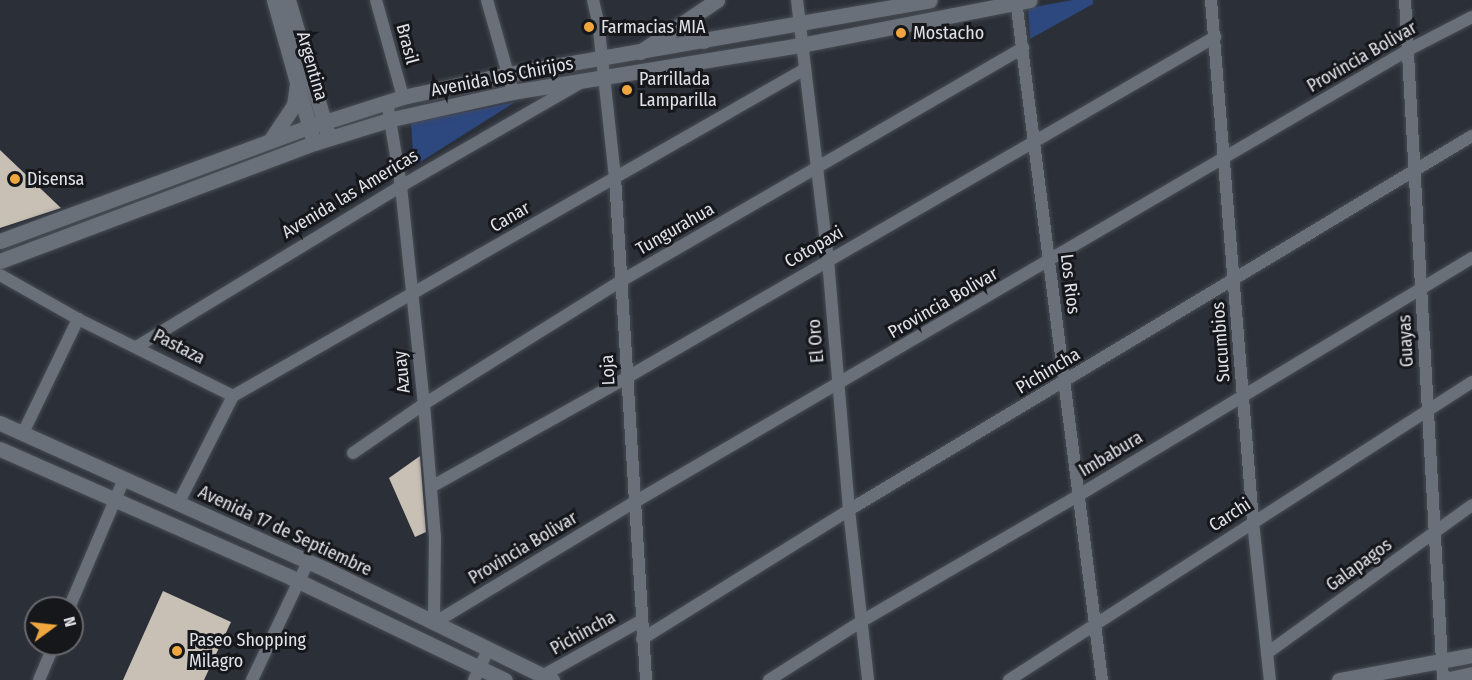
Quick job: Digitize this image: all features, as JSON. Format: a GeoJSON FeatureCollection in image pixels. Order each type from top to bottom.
{"type":"FeatureCollection","features":[{"type":"Feature","properties":{"kind":"main road","name":"Argentina"},"geometry":{"type":"LineString","coordinates":[[274,0],[297,84],[316,124],[329,137]]}},
{"type":"Feature","properties":{"kind":"main road","name":"Argentina"},"geometry":{"type":"LineString","coordinates":[[288,0],[316,124],[314,143]]}},
{"type":"Feature","properties":{"kind":"main road","name":"Avenida los Chirijos"},"geometry":{"type":"LineString","coordinates":[[0,240],[316,124],[403,97],[508,74],[930,0]]}},
{"type":"Feature","properties":{"kind":"main road","name":"Avenida los Chirijos"},"geometry":{"type":"LineString","coordinates":[[0,261],[329,137],[392,119],[513,92],[801,45],[1021,1]]}},
{"type":"Feature","properties":{"kind":"main road"},"geometry":{"type":"LineString","coordinates":[[639,52],[711,2]]}},
{"type":"Feature","properties":{"kind":"main road"},"geometry":{"type":"LineString","coordinates":[[692,17],[694,34],[704,41]]}},
{"type":"Feature","properties":{"kind":"main road"},"geometry":{"type":"LineString","coordinates":[[270,141],[294,105],[297,84]]}},
{"type":"Feature","properties":{"kind":"main road","name":"Avenida 17 de Septiembre"},"geometry":{"type":"LineString","coordinates":[[0,423],[308,562],[547,678]]}},
{"type":"Feature","properties":{"kind":"main road"},"geometry":{"type":"LineString","coordinates":[[0,449],[300,581],[477,674],[505,680]]}},
{"type":"Feature","properties":{"kind":"main road"},"geometry":{"type":"LineString","coordinates":[[1339,680],[1393,675],[1472,655]]}},
{"type":"Feature","properties":{"kind":"main road"},"geometry":{"type":"LineString","coordinates":[[1443,680],[1472,674]]}},
{"type":"Feature","properties":{"kind":"street","name":"Brasil"},"geometry":{"type":"LineString","coordinates":[[376,0],[403,97]]}},
{"type":"Feature","properties":{"kind":"street"},"geometry":{"type":"LineString","coordinates":[[487,0],[513,92]]}},
{"type":"Feature","properties":{"kind":"street","name":"Loja"},"geometry":{"type":"LineString","coordinates":[[593,0],[598,21],[615,177],[633,503],[646,680]]}},
{"type":"Feature","properties":{"kind":"street","name":"El Oro"},"geometry":{"type":"LineString","coordinates":[[797,0],[828,260],[849,510],[868,680]]}},
{"type":"Feature","properties":{"kind":"street","name":"Sucumbios"},"geometry":{"type":"LineString","coordinates":[[1211,0],[1253,522],[1270,680]]}},
{"type":"Feature","properties":{"kind":"street","name":"Guayas"},"geometry":{"type":"LineString","coordinates":[[1405,0],[1410,50],[1413,171],[1422,289],[1433,533],[1443,680]]}},
{"type":"Feature","properties":{"kind":"street","name":"Los Rios"},"geometry":{"type":"LineString","coordinates":[[1021,1],[1023,48],[1034,141],[1102,680]]}},
{"type":"Feature","properties":{"kind":"street","name":"Provincia Bolivar"},"geometry":{"type":"LineString","coordinates":[[434,623],[633,503],[1050,262],[1410,50],[1472,17]]}},
{"type":"Feature","properties":{"kind":"street","name":"Cotopaxi"},"geometry":{"type":"LineString","coordinates":[[431,488],[626,378],[1215,37]]}},
{"type":"Feature","properties":{"kind":"street","name":"Tungurahua"},"geometry":{"type":"LineString","coordinates":[[352,453],[424,404],[621,281],[1023,48]]}},
{"type":"Feature","properties":{"kind":"street","name":"Canar"},"geometry":{"type":"LineString","coordinates":[[233,396],[805,69]]}},
{"type":"Feature","properties":{"kind":"street","name":"Avenida las Americas"},"geometry":{"type":"LineString","coordinates":[[138,346],[401,186],[585,81]]}},
{"type":"Feature","properties":{"kind":"street"},"geometry":{"type":"LineString","coordinates":[[387,102],[392,119]]}},
{"type":"Feature","properties":{"kind":"street","name":"Azuay"},"geometry":{"type":"LineString","coordinates":[[392,119],[424,404],[435,537],[434,623]]}},
{"type":"Feature","properties":{"kind":"street","name":"Pichincha"},"geometry":{"type":"LineString","coordinates":[[642,639],[849,510],[1472,136]]}},
{"type":"Feature","properties":{"kind":"street","name":"Imbabura"},"geometry":{"type":"LineString","coordinates":[[769,680],[862,621],[1079,495],[1472,258]]}},
{"type":"Feature","properties":{"kind":"street","name":"Pastaza"},"geometry":{"type":"LineString","coordinates":[[0,275],[78,319],[138,346],[233,396]]}},
{"type":"Feature","properties":{"kind":"street"},"geometry":{"type":"LineString","coordinates":[[23,433],[78,319]]}},
{"type":"Feature","properties":{"kind":"street","name":"Carchi"},"geometry":{"type":"LineString","coordinates":[[1009,680],[1472,382]]}},
{"type":"Feature","properties":{"kind":"street"},"geometry":{"type":"LineString","coordinates":[[178,504],[233,396]]}},
{"type":"Feature","properties":{"kind":"street"},"geometry":{"type":"LineString","coordinates":[[74,596],[124,479]]}},
{"type":"Feature","properties":{"kind":"street","name":"Galapagos"},"geometry":{"type":"LineString","coordinates":[[1267,653],[1472,505]]}},
{"type":"Feature","properties":{"kind":"street"},"geometry":{"type":"LineString","coordinates":[[252,680],[308,562]]}},
{"type":"Feature","properties":{"kind":"street","name":"Pichincha"},"geometry":{"type":"LineString","coordinates":[[547,678],[642,621]]}},
{"type":"Feature","properties":{"kind":"street"},"geometry":{"type":"LineString","coordinates":[[477,674],[488,650]]}},
{"type":"Feature","properties":{"kind":"street"},"geometry":{"type":"LineString","coordinates":[[39,680],[49,656]]}},
{"type":"Feature","properties":{"kind":"shaded area"},"geometry":{"type":"Polygon","coordinates":[[[1073,0],[1093,0],[1093,4],[1030,39],[1028,8],[1073,0]]]}},
{"type":"Feature","properties":{"kind":"shaded area"},"geometry":{"type":"Polygon","coordinates":[[[515,102],[414,166],[411,123],[515,102]]]}},
{"type":"Feature","properties":{"kind":"building","name":"Disensa"},"geometry":{"type":"Polygon","coordinates":[[[0,150],[61,208],[0,228],[0,150]]]}},
{"type":"Feature","properties":{"kind":"building"},"geometry":{"type":"Polygon","coordinates":[[[420,456],[426,532],[415,537],[389,478],[420,456]]]}},
{"type":"Feature","properties":{"kind":"building","name":"Paseo Shopping Milagro"},"geometry":{"type":"Polygon","coordinates":[[[163,591],[231,622],[204,680],[123,680],[163,591]]]}},
{"type":"Feature","properties":{"kind":"place","name":"Farmacias MIA"},"geometry":{"type":"Point","coordinates":[589,27]}},
{"type":"Feature","properties":{"kind":"place","name":"Mostacho"},"geometry":{"type":"Point","coordinates":[901,33]}},
{"type":"Feature","properties":{"kind":"place","name":"Parrillada Lamparilla"},"geometry":{"type":"Point","coordinates":[627,90]}},
{"type":"Feature","properties":{"kind":"place","name":"Disensa"},"geometry":{"type":"Point","coordinates":[15,179]}},
{"type":"Feature","properties":{"kind":"place","name":"Paseo Shopping Milagro"},"geometry":{"type":"Point","coordinates":[177,651]}}]}
